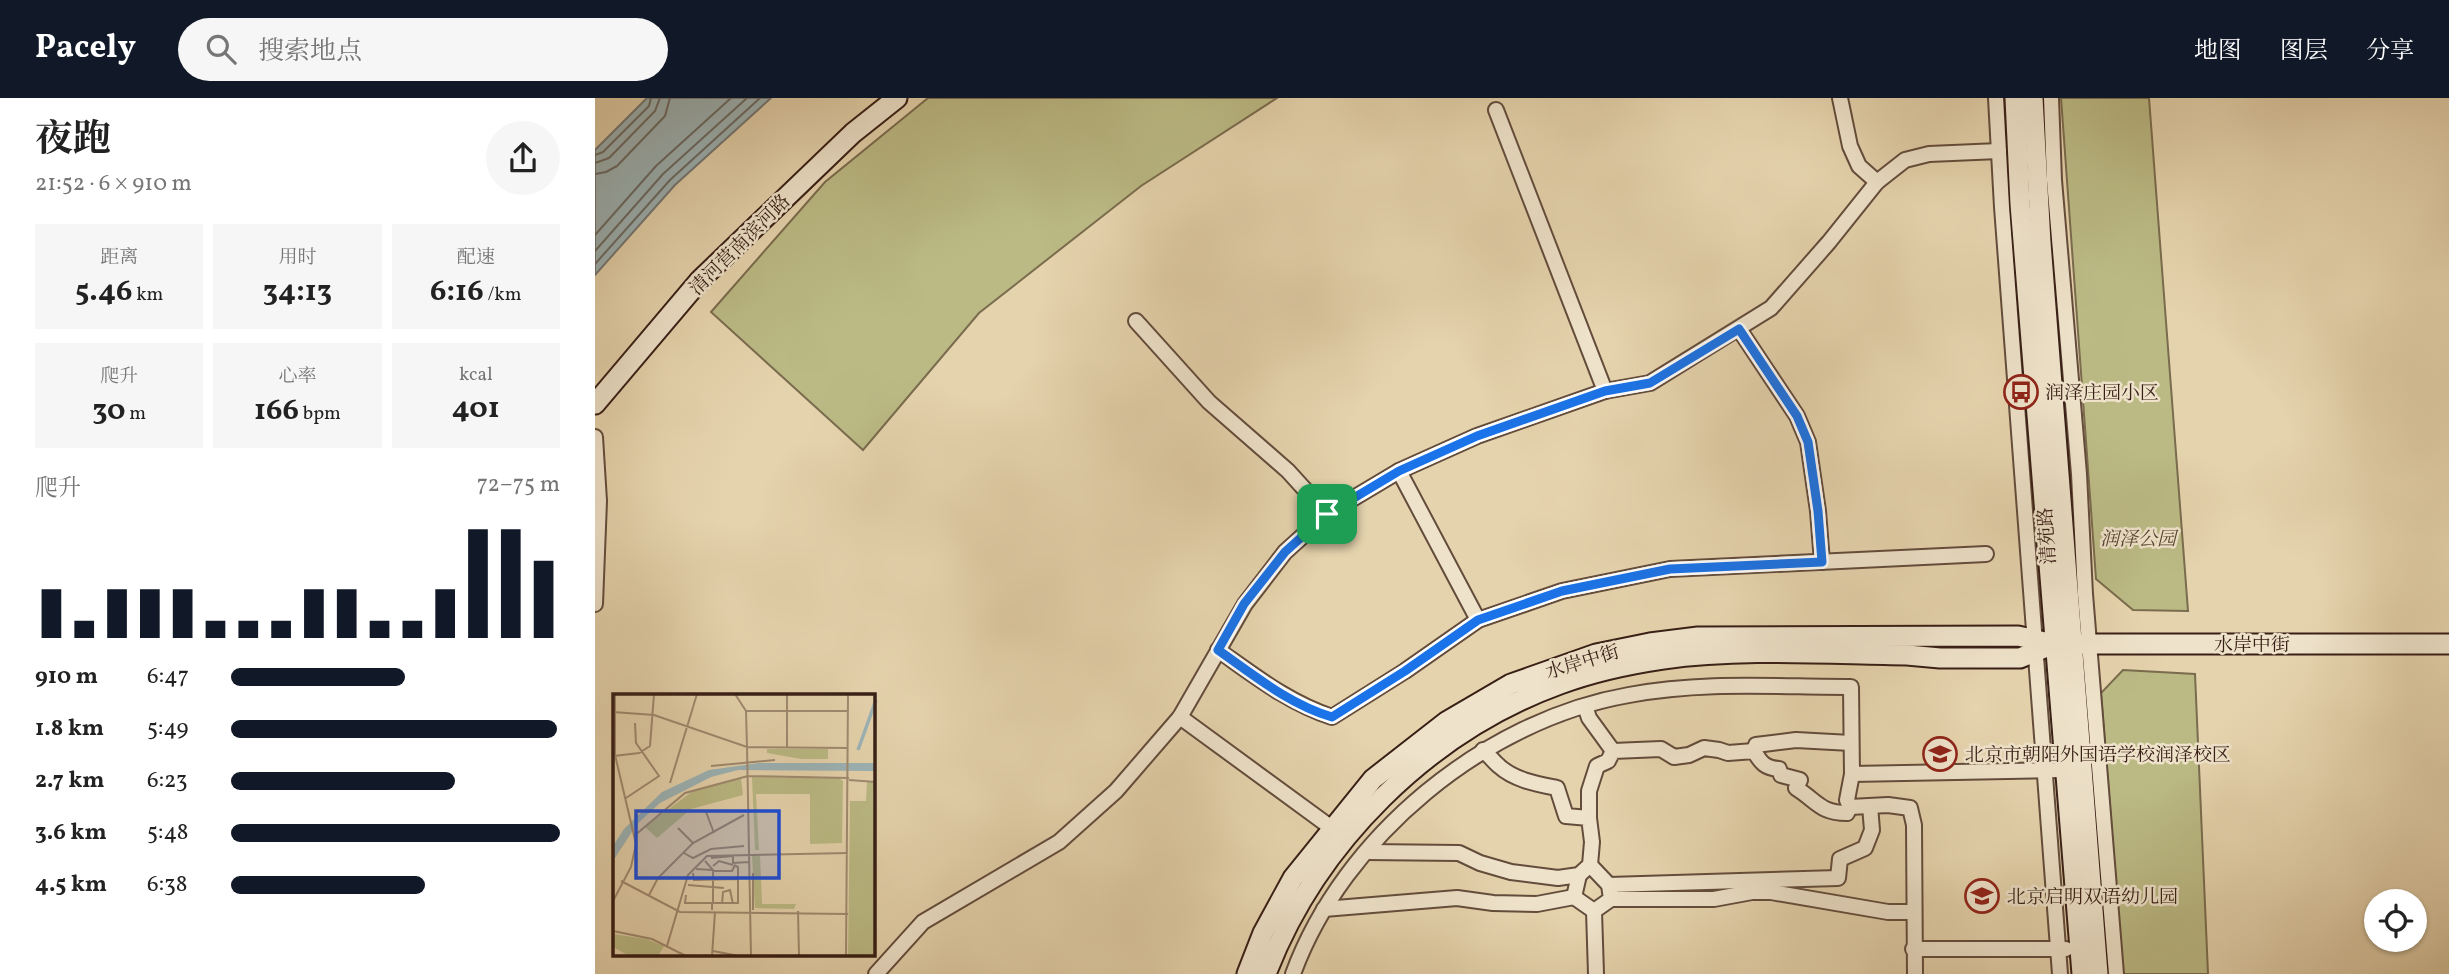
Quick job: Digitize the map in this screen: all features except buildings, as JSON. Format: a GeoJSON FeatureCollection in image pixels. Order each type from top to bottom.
{"type":"FeatureCollection","features":[{"type":"Feature","properties":{"kind":"street","name":"清河营南滨河路"},"geometry":{"type":"LineString","coordinates":[[595,404],[700,280],[853,133],[897,98]]}},
{"type":"Feature","properties":{"kind":"street"},"geometry":{"type":"LineString","coordinates":[[1840,98],[1850,146],[1859,166],[1877,182]]}},
{"type":"Feature","properties":{"kind":"street"},"geometry":{"type":"LineString","coordinates":[[1996,98],[1999,151],[2058,645],[2116,974]]}},
{"type":"Feature","properties":{"kind":"street","name":"清苑路"},"geometry":{"type":"LineString","coordinates":[[2015,98],[2020,204],[2058,645],[2098,974]]}},
{"type":"Feature","properties":{"kind":"street","name":"清苑路"},"geometry":{"type":"LineString","coordinates":[[2033,98],[2058,645],[2054,770],[2082,974]]}},
{"type":"Feature","properties":{"kind":"street"},"geometry":{"type":"LineString","coordinates":[[2051,98],[2054,180],[2079,474],[2058,645]]}},
{"type":"Feature","properties":{"kind":"street"},"geometry":{"type":"LineString","coordinates":[[1496,110],[1605,391]]}},
{"type":"Feature","properties":{"kind":"street"},"geometry":{"type":"LineString","coordinates":[[876,974],[923,922],[1059,842],[1116,791],[1180,717],[1244,604],[1285,552],[1327,514],[1399,471],[1477,436],[1605,391],[1650,383],[1771,308],[1877,182],[1905,160],[1929,154],[1999,151]]}},
{"type":"Feature","properties":{"kind":"street"},"geometry":{"type":"LineString","coordinates":[[1136,321],[1209,402],[1288,471],[1327,514]]}},
{"type":"Feature","properties":{"kind":"street"},"geometry":{"type":"LineString","coordinates":[[1739,329],[1797,416],[1808,442],[1822,562]]}},
{"type":"Feature","properties":{"kind":"street"},"geometry":{"type":"LineString","coordinates":[[595,437],[599,501],[595,604]]}},
{"type":"Feature","properties":{"kind":"street"},"geometry":{"type":"LineString","coordinates":[[1399,471],[1478,620]]}},
{"type":"Feature","properties":{"kind":"street"},"geometry":{"type":"LineString","coordinates":[[1218,650],[1286,698],[1309,710],[1332,717],[1478,620],[1562,591],[1670,569],[1986,554]]}},
{"type":"Feature","properties":{"kind":"street","name":"水岸中街"},"geometry":{"type":"LineString","coordinates":[[1247,974],[1263,933],[1293,878],[1373,779],[1446,722],[1511,684],[1596,654],[1698,637],[2018,636],[2058,645],[2449,644]]}},
{"type":"Feature","properties":{"kind":"street","name":"水岸中街"},"geometry":{"type":"LineString","coordinates":[[1266,974],[1273,955],[1314,879],[1388,790],[1450,741],[1492,716],[1560,684],[1642,663],[1722,654],[2020,658],[2058,645]]}},
{"type":"Feature","properties":{"kind":"street"},"geometry":{"type":"LineString","coordinates":[[1293,974],[1301,952],[1324,909],[1367,852],[1409,805],[1482,750],[1545,720],[1628,695],[1708,685],[1851,687],[1851,743],[1851,774],[1847,800],[1850,807],[1847,813],[1833,813],[1820,807],[1796,788],[1800,780],[1781,775],[1779,769],[1767,768],[1754,751],[1756,745],[1796,740],[1851,743]]}},
{"type":"Feature","properties":{"kind":"street"},"geometry":{"type":"LineString","coordinates":[[1585,706],[1589,718],[1613,751]]}},
{"type":"Feature","properties":{"kind":"street"},"geometry":{"type":"LineString","coordinates":[[1180,717],[1333,829]]}},
{"type":"Feature","properties":{"kind":"street"},"geometry":{"type":"LineString","coordinates":[[1613,751],[1661,749],[1674,757],[1689,755],[1704,748],[1728,753],[1754,751]]}},
{"type":"Feature","properties":{"kind":"street"},"geometry":{"type":"LineString","coordinates":[[1482,750],[1493,758],[1498,766],[1513,775],[1531,783],[1557,788],[1566,817],[1589,818]]}},
{"type":"Feature","properties":{"kind":"street"},"geometry":{"type":"LineString","coordinates":[[1613,751],[1608,761],[1597,766],[1589,791],[1592,842],[1590,865],[1610,892],[1714,899],[1752,892],[1770,892],[1888,912],[1914,912]]}},
{"type":"Feature","properties":{"kind":"street"},"geometry":{"type":"LineString","coordinates":[[1851,774],[2054,770],[2060,974]]}},
{"type":"Feature","properties":{"kind":"street"},"geometry":{"type":"LineString","coordinates":[[1596,974],[1594,911],[1610,892],[1838,878],[1840,859],[1865,848],[1872,830],[1870,806]]}},
{"type":"Feature","properties":{"kind":"street"},"geometry":{"type":"LineString","coordinates":[[1850,807],[1910,808],[1914,825],[1915,974]]}},
{"type":"Feature","properties":{"kind":"street"},"geometry":{"type":"LineString","coordinates":[[1367,852],[1459,853],[1511,872],[1558,878],[1579,875],[1590,865]]}},
{"type":"Feature","properties":{"kind":"street"},"geometry":{"type":"LineString","coordinates":[[1574,897],[1579,875]]}},
{"type":"Feature","properties":{"kind":"street"},"geometry":{"type":"LineString","coordinates":[[1324,909],[1457,898],[1493,903],[1537,904],[1574,897],[1594,911]]}},
{"type":"Feature","properties":{"kind":"street"},"geometry":{"type":"LineString","coordinates":[[1913,949],[2080,949]]}},
{"type":"Feature","properties":{"kind":"green space"},"geometry":{"type":"Polygon","coordinates":[[[928,98],[1277,98],[1141,186],[979,313],[863,450],[711,312],[825,182],[928,98]]]}},
{"type":"Feature","properties":{"kind":"green space","name":"润泽公园"},"geometry":{"type":"Polygon","coordinates":[[[2061,98],[2149,98],[2188,611],[2133,610],[2096,579],[2061,98]]]}},
{"type":"Feature","properties":{"kind":"green space"},"geometry":{"type":"Polygon","coordinates":[[[2123,670],[2195,674],[2208,974],[2123,974],[2101,693],[2123,670]]]}},
{"type":"Feature","properties":{"kind":"water"},"geometry":{"type":"Polygon","coordinates":[[[647,98],[771,98],[675,185],[595,275],[595,150],[647,98]]]}},
{"type":"Feature","properties":{"kind":"place","name":"润泽庄园小区"},"geometry":{"type":"Point","coordinates":[2021,392]}},
{"type":"Feature","properties":{"kind":"place","name":"北京市朝阳外国语学校润泽校区"},"geometry":{"type":"Point","coordinates":[1940,754]}},
{"type":"Feature","properties":{"kind":"place","name":"北京启明双语幼儿园"},"geometry":{"type":"Point","coordinates":[1982,896]}},
{"type":"Feature","properties":{"kind":"route"},"geometry":{"type":"LineString","coordinates":[[1739,329],[1797,416],[1808,442],[1822,562],[1670,569],[1562,591],[1478,620],[1332,717],[1309,710],[1286,698],[1218,650],[1244,604],[1285,552],[1327,514],[1399,471],[1477,436],[1605,391],[1650,383],[1739,329]]}}]}
